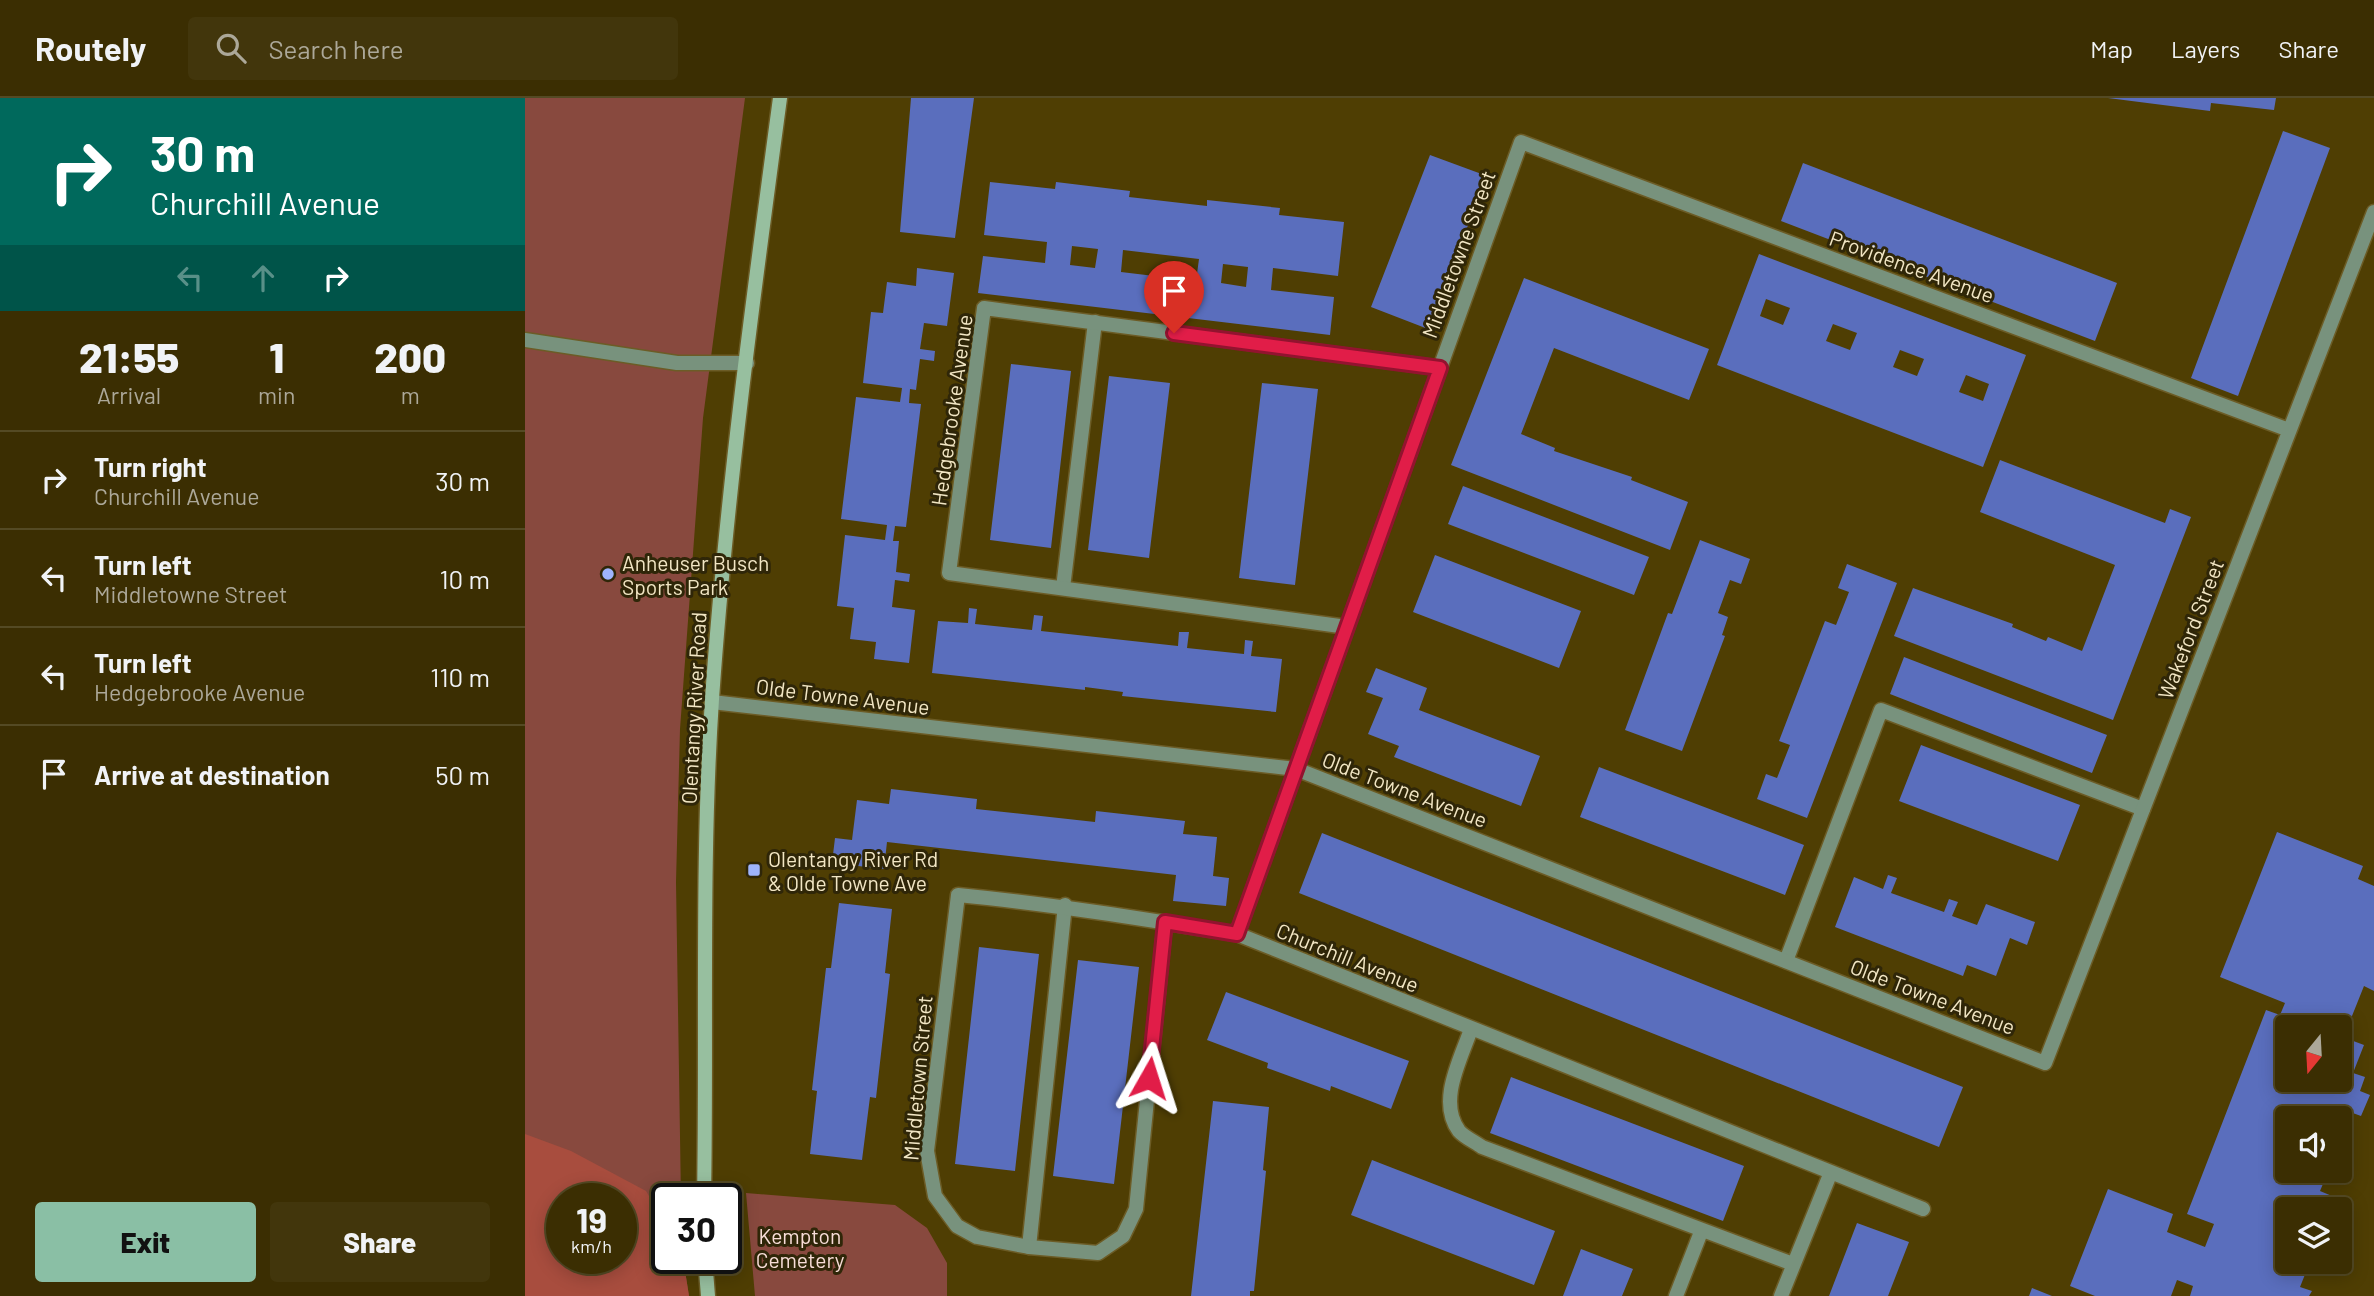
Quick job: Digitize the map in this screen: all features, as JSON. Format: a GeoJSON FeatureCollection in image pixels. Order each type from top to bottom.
{"type":"FeatureCollection","features":[{"type":"Feature","properties":{"kind":"main road","name":"Olentangy River Road"},"geometry":{"type":"LineString","coordinates":[[703,1183],[704,917],[712,702],[725,540],[780,98]]}},
{"type":"Feature","properties":{"kind":"main road"},"geometry":{"type":"LineString","coordinates":[[706,1274],[708,1296]]}},
{"type":"Feature","properties":{"kind":"street","name":"Middletowne Street"},"geometry":{"type":"LineString","coordinates":[[1237,934],[1521,142]]}},
{"type":"Feature","properties":{"kind":"street","name":"Providence Avenue"},"geometry":{"type":"LineString","coordinates":[[1521,142],[2289,430]]}},
{"type":"Feature","properties":{"kind":"street","name":"Wakeford Street"},"geometry":{"type":"LineString","coordinates":[[2045,1063],[2374,212]]}},
{"type":"Feature","properties":{"kind":"street","name":"Hedgebrooke Avenue"},"geometry":{"type":"LineString","coordinates":[[1347,627],[949,573],[984,308],[1440,368]]}},
{"type":"Feature","properties":{"kind":"street"},"geometry":{"type":"LineString","coordinates":[[1063,588],[1095,322]]}},
{"type":"Feature","properties":{"kind":"street"},"geometry":{"type":"LineString","coordinates":[[525,340],[677,363],[747,363]]}},
{"type":"Feature","properties":{"kind":"street","name":"Olde Towne Avenue"},"geometry":{"type":"LineString","coordinates":[[712,702],[1296,769],[2045,1063]]}},
{"type":"Feature","properties":{"kind":"street"},"geometry":{"type":"LineString","coordinates":[[1786,961],[1881,709],[2143,809]]}},
{"type":"Feature","properties":{"kind":"street","name":"Churchill Avenue"},"geometry":{"type":"LineString","coordinates":[[958,895],[1065,905],[1237,934],[1923,1209]]}},
{"type":"Feature","properties":{"kind":"street","name":"Middletown Street"},"geometry":{"type":"LineString","coordinates":[[958,895],[927,1151],[931,1181],[935,1196],[957,1226],[978,1237],[1029,1247],[1098,1253],[1123,1236],[1136,1209],[1165,922]]}},
{"type":"Feature","properties":{"kind":"street"},"geometry":{"type":"LineString","coordinates":[[1029,1247],[1065,905]]}},
{"type":"Feature","properties":{"kind":"street"},"geometry":{"type":"LineString","coordinates":[[1471,1029],[1454,1079],[1449,1106],[1460,1132],[1482,1147],[1793,1265]]}},
{"type":"Feature","properties":{"kind":"street"},"geometry":{"type":"LineString","coordinates":[[1780,1296],[1831,1172]]}},
{"type":"Feature","properties":{"kind":"street"},"geometry":{"type":"LineString","coordinates":[[1675,1296],[1701,1232]]}},
{"type":"Feature","properties":{"kind":"green space","name":"Anheuser Busch Sports Park"},"geometry":{"type":"Polygon","coordinates":[[[525,98],[745,98],[703,418],[680,729],[676,882],[681,1183],[651,1183],[651,1274],[686,1274],[689,1296],[525,1296],[525,98]]]}},
{"type":"Feature","properties":{"kind":"green space","name":"Kempton Cemetery"},"geometry":{"type":"Polygon","coordinates":[[[746,1193],[895,1205],[927,1228],[947,1263],[947,1296],[755,1296],[746,1193]]]}},
{"type":"Feature","properties":{"kind":"shaded area"},"geometry":{"type":"Polygon","coordinates":[[[525,1134],[571,1151],[631,1183],[546,1183],[546,1274],[637,1274],[637,1186],[646,1191],[651,1199],[651,1274],[686,1274],[689,1296],[525,1296],[525,1134]]]}},
{"type":"Feature","properties":{"kind":"building"},"geometry":{"type":"Polygon","coordinates":[[[911,98],[974,98],[955,238],[900,232],[911,98]]]}},
{"type":"Feature","properties":{"kind":"building"},"geometry":{"type":"Polygon","coordinates":[[[2108,98],[2276,98],[2274,110],[2211,103],[2210,111],[2108,98]]]}},
{"type":"Feature","properties":{"kind":"building"},"geometry":{"type":"Polygon","coordinates":[[[2283,131],[2330,148],[2238,396],[2191,378],[2283,131]]]}},
{"type":"Feature","properties":{"kind":"building"},"geometry":{"type":"Polygon","coordinates":[[[1430,155],[1487,176],[1428,329],[1371,307],[1430,155]]]}},
{"type":"Feature","properties":{"kind":"building"},"geometry":{"type":"Polygon","coordinates":[[[1803,163],[2117,283],[2095,341],[1781,221],[1803,163]]]}},
{"type":"Feature","properties":{"kind":"building"},"geometry":{"type":"Polygon","coordinates":[[[990,182],[1055,189],[1056,182],[1130,191],[1129,197],[1207,206],[1207,200],[1280,208],[1279,215],[1344,222],[1338,276],[1273,268],[1271,290],[1334,297],[1330,335],[978,293],[983,256],[1045,263],[1047,242],[984,235],[990,182]],[[1072,246],[1070,265],[1095,268],[1098,249],[1072,246]],[[1123,250],[1121,272],[1196,281],[1199,259],[1123,250]],[[1223,264],[1221,283],[1246,287],[1248,267],[1223,264]]]}},
{"type":"Feature","properties":{"kind":"building"},"geometry":{"type":"Polygon","coordinates":[[[1759,254],[2026,355],[1983,467],[1717,365],[1759,254]],[[1766,299],[1760,316],[1783,325],[1790,308],[1766,299]],[[1833,324],[1826,341],[1850,350],[1857,333],[1833,324]],[[1900,350],[1893,367],[1917,376],[1924,359],[1900,350]],[[1966,375],[1959,392],[1983,401],[1989,384],[1966,375]]]}},
{"type":"Feature","properties":{"kind":"building"},"geometry":{"type":"Polygon","coordinates":[[[917,268],[954,273],[947,326],[924,323],[920,349],[935,351],[934,361],[920,359],[916,390],[910,389],[909,403],[921,404],[906,527],[895,526],[893,541],[899,541],[896,572],[910,574],[909,582],[895,580],[892,607],[915,610],[909,663],[874,659],[876,642],[850,639],[854,608],[837,606],[845,535],[885,540],[887,525],[841,519],[856,397],[900,402],[902,388],[863,383],[871,312],[883,313],[887,282],[916,286],[917,268]]]}},
{"type":"Feature","properties":{"kind":"building"},"geometry":{"type":"Polygon","coordinates":[[[1524,278],[1709,349],[1689,400],[1554,348],[1521,434],[1555,448],[1554,451],[1632,477],[1631,480],[1688,502],[1670,550],[1451,465],[1524,278]]]}},
{"type":"Feature","properties":{"kind":"building"},"geometry":{"type":"Polygon","coordinates":[[[1011,364],[1071,371],[1051,548],[990,540],[1011,364]]]}},
{"type":"Feature","properties":{"kind":"building"},"geometry":{"type":"Polygon","coordinates":[[[1109,376],[1170,383],[1149,558],[1088,550],[1109,376]]]}},
{"type":"Feature","properties":{"kind":"building"},"geometry":{"type":"Polygon","coordinates":[[[1262,383],[1318,389],[1295,585],[1239,578],[1262,383]]]}},
{"type":"Feature","properties":{"kind":"building"},"geometry":{"type":"Polygon","coordinates":[[[2000,460],[2165,523],[2170,509],[2191,517],[2113,720],[1894,636],[1913,588],[2013,624],[2012,627],[2046,641],[2048,637],[2082,651],[2115,565],[1980,512],[2000,460]]]}},
{"type":"Feature","properties":{"kind":"building"},"geometry":{"type":"Polygon","coordinates":[[[1463,486],[1649,557],[1634,595],[1448,524],[1463,486]]]}},
{"type":"Feature","properties":{"kind":"building"},"geometry":{"type":"Polygon","coordinates":[[[1700,540],[1750,559],[1741,584],[1730,580],[1718,613],[1728,617],[1722,635],[1725,636],[1682,751],[1625,730],[1668,613],[1672,614],[1700,540]]]}},
{"type":"Feature","properties":{"kind":"building"},"geometry":{"type":"Polygon","coordinates":[[[1435,555],[1581,611],[1559,668],[1413,612],[1435,555]]]}},
{"type":"Feature","properties":{"kind":"building"},"geometry":{"type":"Polygon","coordinates":[[[1847,564],[1897,583],[1807,818],[1757,799],[1766,774],[1777,778],[1790,745],[1779,741],[1825,621],[1836,625],[1849,592],[1838,588],[1847,564]]]}},
{"type":"Feature","properties":{"kind":"building"},"geometry":{"type":"Polygon","coordinates":[[[969,608],[977,609],[975,624],[1032,630],[1034,615],[1043,616],[1041,631],[1178,646],[1179,632],[1189,632],[1187,648],[1244,654],[1245,640],[1253,641],[1251,656],[1282,659],[1276,712],[1122,696],[1123,692],[1085,687],[1085,690],[932,673],[938,621],[968,623],[969,608]]]}},
{"type":"Feature","properties":{"kind":"building"},"geometry":{"type":"Polygon","coordinates":[[[1904,657],[2107,735],[2092,773],[1890,694],[1904,657]]]}},
{"type":"Feature","properties":{"kind":"building"},"geometry":{"type":"Polygon","coordinates":[[[1376,668],[1427,688],[1419,710],[1540,756],[1521,806],[1394,757],[1399,746],[1368,734],[1383,698],[1366,692],[1376,668]]]}},
{"type":"Feature","properties":{"kind":"building"},"geometry":{"type":"Polygon","coordinates":[[[1921,745],[2080,805],[2058,861],[1899,801],[1921,745]]]}},
{"type":"Feature","properties":{"kind":"building"},"geometry":{"type":"Polygon","coordinates":[[[1599,767],[1804,845],[1785,895],[1580,817],[1599,767]]]}},
{"type":"Feature","properties":{"kind":"building"},"geometry":{"type":"Polygon","coordinates":[[[891,789],[977,799],[976,809],[1095,822],[1096,811],[1185,821],[1183,834],[1217,837],[1213,876],[1229,878],[1226,906],[1173,901],[1176,875],[887,842],[884,869],[832,863],[835,838],[852,840],[857,800],[889,804],[891,789]]]}},
{"type":"Feature","properties":{"kind":"building"},"geometry":{"type":"Polygon","coordinates":[[[2277,832],[2363,866],[2358,879],[2374,886],[2374,991],[2364,986],[2352,1016],[2280,1015],[2285,1003],[2220,977],[2277,832]]]}},
{"type":"Feature","properties":{"kind":"building"},"geometry":{"type":"Polygon","coordinates":[[[1322,833],[1963,1087],[1939,1147],[1299,893],[1322,833]]]}},
{"type":"Feature","properties":{"kind":"building"},"geometry":{"type":"Polygon","coordinates":[[[1888,875],[1897,878],[1891,893],[1944,912],[1949,899],[1958,902],[1952,916],[1977,925],[1986,904],[2035,922],[2027,945],[2010,938],[1996,976],[1967,965],[1963,976],[1835,927],[1854,877],[1883,889],[1888,875]]]}},
{"type":"Feature","properties":{"kind":"building"},"geometry":{"type":"Polygon","coordinates":[[[839,903],[892,909],[885,973],[890,974],[876,1098],[870,1097],[862,1160],[810,1154],[817,1091],[812,1090],[826,968],[831,968],[839,903]]]}},
{"type":"Feature","properties":{"kind":"building"},"geometry":{"type":"Polygon","coordinates":[[[979,947],[1039,954],[1015,1171],[955,1164],[979,947]]]}},
{"type":"Feature","properties":{"kind":"building"},"geometry":{"type":"Polygon","coordinates":[[[1078,960],[1139,967],[1114,1184],[1053,1176],[1078,960]]]}},
{"type":"Feature","properties":{"kind":"building"},"geometry":{"type":"Polygon","coordinates":[[[1226,992],[1409,1061],[1391,1109],[1331,1086],[1330,1091],[1267,1068],[1268,1063],[1207,1040],[1226,992]]]}},
{"type":"Feature","properties":{"kind":"building"},"geometry":{"type":"Polygon","coordinates":[[[2266,1010],[2280,1015],[2275,1015],[2275,1092],[2352,1092],[2352,1040],[2364,1045],[2353,1073],[2365,1077],[2360,1091],[2370,1095],[2361,1116],[2352,1113],[2352,1106],[2275,1106],[2275,1183],[2323,1183],[2320,1191],[2332,1196],[2275,1197],[2275,1274],[2305,1274],[2300,1287],[2312,1291],[2309,1296],[2190,1296],[2193,1286],[2177,1280],[2171,1296],[2095,1296],[2070,1286],[2108,1189],[2173,1214],[2167,1232],[2205,1247],[2214,1224],[2187,1214],[2266,1010]]]}},
{"type":"Feature","properties":{"kind":"building"},"geometry":{"type":"Polygon","coordinates":[[[1511,1077],[1744,1166],[1723,1221],[1490,1133],[1511,1077]]]}},
{"type":"Feature","properties":{"kind":"building"},"geometry":{"type":"Polygon","coordinates":[[[1213,1101],[1269,1107],[1263,1170],[1266,1171],[1254,1291],[1250,1291],[1250,1296],[1191,1296],[1213,1101]]]}},
{"type":"Feature","properties":{"kind":"building"},"geometry":{"type":"Polygon","coordinates":[[[1372,1160],[1555,1231],[1534,1285],[1351,1215],[1372,1160]]]}},
{"type":"Feature","properties":{"kind":"building"},"geometry":{"type":"Polygon","coordinates":[[[1857,1223],[1909,1242],[1888,1296],[1829,1296],[1857,1223]]]}},
{"type":"Feature","properties":{"kind":"building"},"geometry":{"type":"Polygon","coordinates":[[[1581,1249],[1633,1269],[1622,1296],[1563,1296],[1581,1249]]]}},
{"type":"Feature","properties":{"kind":"building"},"geometry":{"type":"Polygon","coordinates":[[[2032,1288],[2052,1296],[2029,1296],[2032,1288]]]}},
{"type":"Feature","properties":{"kind":"place","name":"Anheuser Busch Sports Park"},"geometry":{"type":"Point","coordinates":[608,574]}},
{"type":"Feature","properties":{"kind":"place","name":"Olentangy River Rd & Olde Towne Ave"},"geometry":{"type":"Point","coordinates":[754,870]}},
{"type":"Feature","properties":{"kind":"route"},"geometry":{"type":"LineString","coordinates":[[1149,1078],[1165,922],[1237,934],[1440,368],[1174,333]]}}]}
